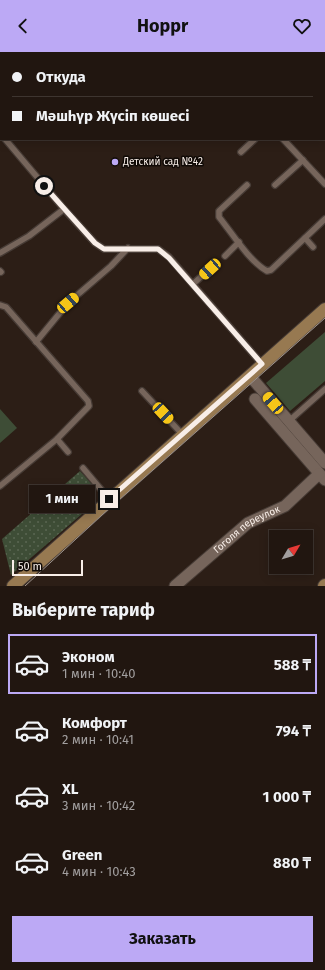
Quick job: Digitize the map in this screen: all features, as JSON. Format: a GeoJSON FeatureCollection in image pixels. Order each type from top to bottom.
{"type":"FeatureCollection","features":[{"type":"Feature","properties":{"kind":"street"},"geometry":{"type":"LineString","coordinates":[[13,586],[109,499],[325,309]]}},
{"type":"Feature","properties":{"kind":"street"},"geometry":{"type":"LineString","coordinates":[[250,376],[325,463]]}},
{"type":"Feature","properties":{"kind":"street"},"geometry":{"type":"LineString","coordinates":[[255,399],[322,477]]}},
{"type":"Feature","properties":{"kind":"street","name":"Гоголя переулок"},"geometry":{"type":"LineString","coordinates":[[175,586],[248,523],[285,506],[322,477]]}},
{"type":"Feature","properties":{"kind":"lane"},"geometry":{"type":"LineString","coordinates":[[6,140],[95,243],[104,249],[158,249],[169,258],[194,284],[262,364]]}},
{"type":"Feature","properties":{"kind":"lane"},"geometry":{"type":"LineString","coordinates":[[241,152],[254,140]]}},
{"type":"Feature","properties":{"kind":"lane"},"geometry":{"type":"LineString","coordinates":[[284,140],[325,184]]}},
{"type":"Feature","properties":{"kind":"lane"},"geometry":{"type":"LineString","coordinates":[[275,185],[303,160]]}},
{"type":"Feature","properties":{"kind":"lane"},"geometry":{"type":"LineString","coordinates":[[247,185],[219,210],[218,213],[219,217],[239,242],[262,268],[267,271],[271,270],[325,219]]}},
{"type":"Feature","properties":{"kind":"lane"},"geometry":{"type":"LineString","coordinates":[[0,253],[29,236],[64,209]]}},
{"type":"Feature","properties":{"kind":"lane"},"geometry":{"type":"LineString","coordinates":[[305,238],[313,247]]}},
{"type":"Feature","properties":{"kind":"lane"},"geometry":{"type":"LineString","coordinates":[[225,256],[239,242]]}},
{"type":"Feature","properties":{"kind":"lane"},"geometry":{"type":"LineString","coordinates":[[36,342],[68,303],[111,266],[128,248]]}},
{"type":"Feature","properties":{"kind":"lane"},"geometry":{"type":"LineString","coordinates":[[194,284],[214,265]]}},
{"type":"Feature","properties":{"kind":"lane"},"geometry":{"type":"LineString","coordinates":[[0,305],[6,307],[88,401],[89,406],[86,411],[57,439],[3,486],[0,486]]}},
{"type":"Feature","properties":{"kind":"lane"},"geometry":{"type":"LineString","coordinates":[[289,421],[325,389]]}},
{"type":"Feature","properties":{"kind":"lane"},"geometry":{"type":"LineString","coordinates":[[142,391],[183,435]]}},
{"type":"Feature","properties":{"kind":"lane"},"geometry":{"type":"LineString","coordinates":[[57,439],[68,452]]}},
{"type":"Feature","properties":{"kind":"lane"},"geometry":{"type":"LineString","coordinates":[[83,468],[109,499]]}},
{"type":"Feature","properties":{"kind":"green space"},"geometry":{"type":"Polygon","coordinates":[[[325,332],[325,381],[290,411],[266,383],[325,332]]]}},
{"type":"Feature","properties":{"kind":"green space"},"geometry":{"type":"Polygon","coordinates":[[[0,409],[17,428],[0,443],[0,409]]]}},
{"type":"Feature","properties":{"kind":"green space"},"geometry":{"type":"Polygon","coordinates":[[[80,471],[96,489],[96,502],[11,575],[2,539],[80,471]]]}},
{"type":"Feature","properties":{"kind":"tram line"},"geometry":{"type":"LineString","coordinates":[[25,586],[102,515],[325,318]]}},
{"type":"Feature","properties":{"kind":"place","name":"Детский сад №42"},"geometry":{"type":"Point","coordinates":[115,162]}},
{"type":"Feature","properties":{"kind":"route"},"geometry":{"type":"LineString","coordinates":[[44,186],[95,243],[104,249],[158,249],[169,258],[194,284],[262,364],[109,499]]}}]}
